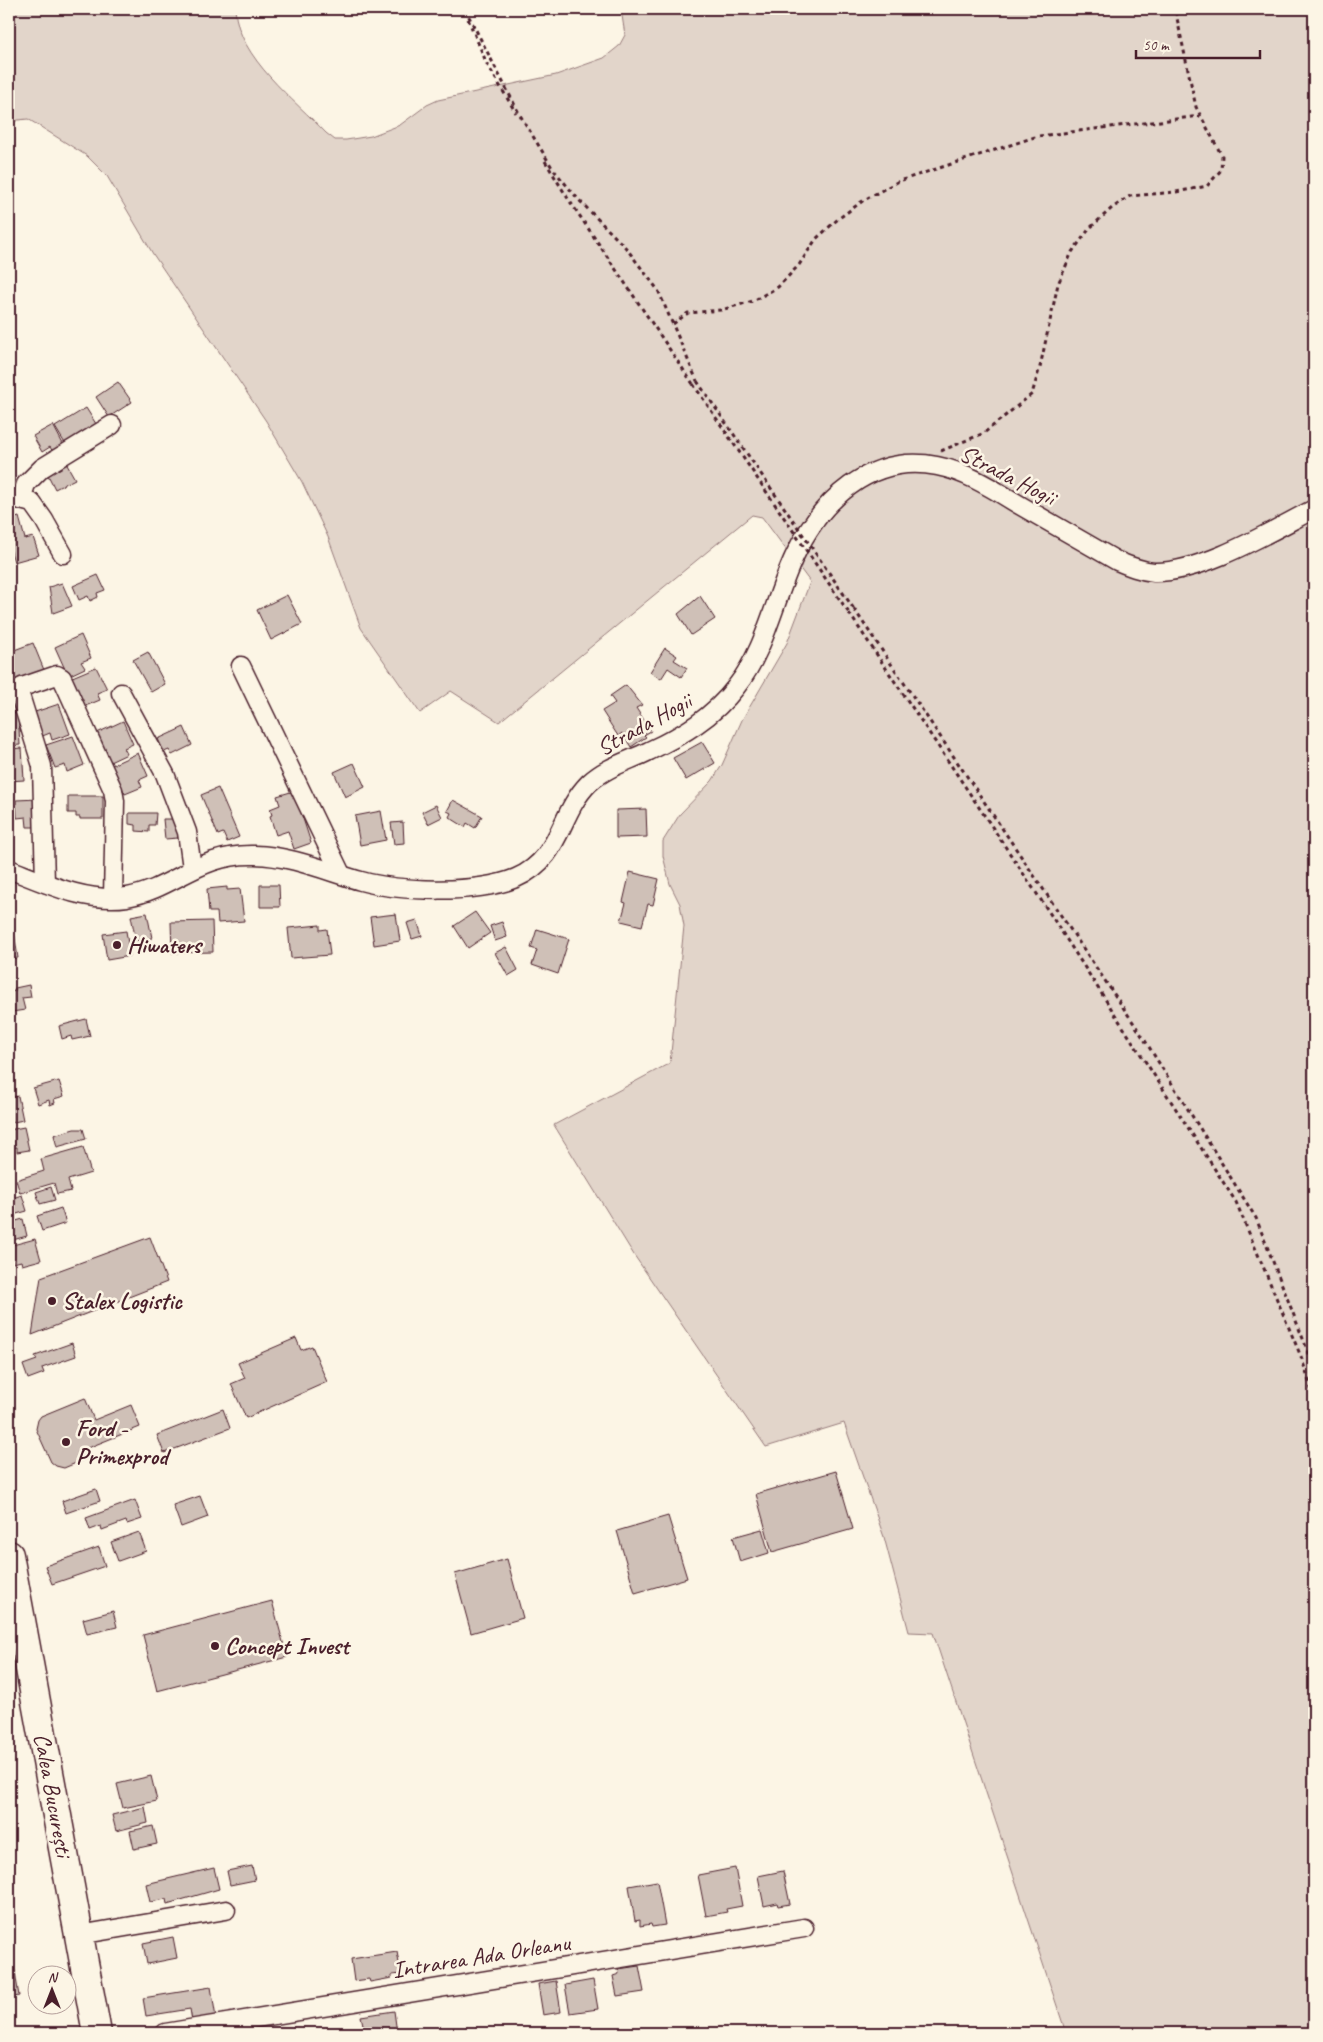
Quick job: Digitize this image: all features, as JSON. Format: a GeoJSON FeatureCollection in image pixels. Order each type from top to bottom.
{"type":"FeatureCollection","features":[{"type":"Feature","properties":{"kind":"highway","name":"Calea București"},"geometry":{"type":"LineString","coordinates":[[9,1555],[97,2033]]}},
{"type":"Feature","properties":{"kind":"street"},"geometry":{"type":"LineString","coordinates":[[63,554],[44,520],[32,504],[15,502],[26,484],[42,468],[112,425]]}},
{"type":"Feature","properties":{"kind":"street","name":"Strada Hogii"},"geometry":{"type":"LineString","coordinates":[[9,869],[77,893],[113,897],[143,892],[212,860],[252,855],[276,857],[383,885],[465,888],[495,884],[517,878],[535,867],[553,849],[576,799],[591,781],[613,766],[646,753],[683,734],[720,706],[738,685],[754,659],[769,626],[793,559],[823,507],[843,489],[866,476],[892,466],[912,464],[934,465],[955,471],[981,482],[1118,561],[1137,569],[1152,572],[1172,571],[1196,566],[1314,508]]}},
{"type":"Feature","properties":{"kind":"street"},"geometry":{"type":"LineString","coordinates":[[241,666],[341,874]]}},
{"type":"Feature","properties":{"kind":"street"},"geometry":{"type":"LineString","coordinates":[[45,883],[42,766],[19,692],[22,687],[57,675],[62,678],[113,790],[115,801],[113,897]]}},
{"type":"Feature","properties":{"kind":"street"},"geometry":{"type":"LineString","coordinates":[[121,693],[166,774],[187,832],[192,868]]}},
{"type":"Feature","properties":{"kind":"street"},"geometry":{"type":"LineString","coordinates":[[79,1935],[226,1910]]}},
{"type":"Feature","properties":{"kind":"street","name":"Intrarea Ada Orleanu"},"geometry":{"type":"LineString","coordinates":[[165,2033],[804,1928]]}},
{"type":"Feature","properties":{"kind":"path"},"geometry":{"type":"LineString","coordinates":[[464,9],[520,115],[553,168],[578,199],[631,255],[658,290],[697,381],[1139,1031],[1256,1218],[1314,1367]]}},
{"type":"Feature","properties":{"kind":"path"},"geometry":{"type":"LineString","coordinates":[[464,9],[487,64],[568,198],[1053,918],[1236,1202],[1302,1359],[1314,1398]]}},
{"type":"Feature","properties":{"kind":"path"},"geometry":{"type":"LineString","coordinates":[[912,464],[984,433],[1032,394],[1040,368],[1058,284],[1072,252],[1090,228],[1130,196],[1176,192],[1207,186],[1222,170],[1222,156],[1200,116],[1192,88],[1176,9]]}},
{"type":"Feature","properties":{"kind":"path"},"geometry":{"type":"LineString","coordinates":[[673,324],[688,313],[720,310],[753,301],[778,287],[800,264],[816,239],[864,200],[899,181],[1038,136],[1200,116]]}},
{"type":"Feature","properties":{"kind":"shaded area"},"geometry":{"type":"Polygon","coordinates":[[[9,9],[235,9],[238,27],[246,44],[270,77],[326,133],[335,140],[346,140],[371,136],[400,125],[427,105],[438,100],[556,75],[604,58],[619,46],[625,35],[621,9],[1314,9],[1314,2033],[1066,2033],[933,1633],[909,1632],[884,1537],[844,1423],[766,1447],[634,1255],[554,1125],[670,1063],[684,926],[680,904],[670,884],[663,856],[663,841],[680,814],[712,781],[722,765],[742,720],[787,643],[810,582],[762,517],[752,515],[499,722],[451,691],[420,713],[361,628],[328,537],[302,482],[266,421],[153,254],[107,176],[87,156],[28,119],[18,120],[9,125],[9,9]]]}},
{"type":"Feature","properties":{"kind":"building"},"geometry":{"type":"Polygon","coordinates":[[[118,382],[132,402],[109,417],[96,397],[118,382]]]}},
{"type":"Feature","properties":{"kind":"building"},"geometry":{"type":"Polygon","coordinates":[[[86,408],[98,427],[66,445],[55,427],[86,408]]]}},
{"type":"Feature","properties":{"kind":"building"},"geometry":{"type":"Polygon","coordinates":[[[53,425],[64,446],[53,452],[50,447],[42,452],[33,436],[53,425]]]}},
{"type":"Feature","properties":{"kind":"building"},"geometry":{"type":"Polygon","coordinates":[[[66,463],[75,479],[55,489],[47,473],[66,463]]]}},
{"type":"Feature","properties":{"kind":"building"},"geometry":{"type":"Polygon","coordinates":[[[19,517],[25,539],[33,537],[39,555],[14,562],[9,545],[9,520],[19,517]]]}},
{"type":"Feature","properties":{"kind":"building"},"geometry":{"type":"Polygon","coordinates":[[[98,575],[105,590],[97,593],[98,597],[90,601],[88,596],[79,600],[73,586],[98,575]]]}},
{"type":"Feature","properties":{"kind":"building"},"geometry":{"type":"Polygon","coordinates":[[[62,583],[72,606],[53,613],[49,587],[62,583]]]}},
{"type":"Feature","properties":{"kind":"building"},"geometry":{"type":"Polygon","coordinates":[[[287,595],[302,624],[271,640],[257,610],[287,595]]]}},
{"type":"Feature","properties":{"kind":"building"},"geometry":{"type":"Polygon","coordinates":[[[700,596],[715,619],[691,635],[678,614],[700,596]]]}},
{"type":"Feature","properties":{"kind":"building"},"geometry":{"type":"Polygon","coordinates":[[[81,635],[91,658],[81,662],[85,668],[68,676],[55,647],[81,635]]]}},
{"type":"Feature","properties":{"kind":"building"},"geometry":{"type":"Polygon","coordinates":[[[33,643],[44,670],[9,683],[9,652],[33,643]]]}},
{"type":"Feature","properties":{"kind":"building"},"geometry":{"type":"Polygon","coordinates":[[[665,648],[677,656],[674,660],[687,668],[681,677],[668,668],[661,679],[650,672],[665,648]]]}},
{"type":"Feature","properties":{"kind":"building"},"geometry":{"type":"Polygon","coordinates":[[[148,652],[165,684],[151,692],[133,660],[148,652]]]}},
{"type":"Feature","properties":{"kind":"building"},"geometry":{"type":"Polygon","coordinates":[[[96,667],[107,689],[97,693],[100,700],[83,707],[70,678],[96,667]]]}},
{"type":"Feature","properties":{"kind":"building"},"geometry":{"type":"Polygon","coordinates":[[[626,685],[642,705],[636,708],[651,731],[644,735],[646,737],[631,747],[622,733],[618,736],[602,711],[615,703],[610,696],[626,685]]]}},
{"type":"Feature","properties":{"kind":"building"},"geometry":{"type":"Polygon","coordinates":[[[59,704],[70,734],[52,740],[50,733],[40,737],[32,713],[59,704]]]}},
{"type":"Feature","properties":{"kind":"building"},"geometry":{"type":"Polygon","coordinates":[[[18,713],[20,745],[9,746],[9,714],[18,713]]]}},
{"type":"Feature","properties":{"kind":"building"},"geometry":{"type":"Polygon","coordinates":[[[123,721],[133,744],[124,748],[127,754],[110,762],[97,733],[123,721]]]}},
{"type":"Feature","properties":{"kind":"building"},"geometry":{"type":"Polygon","coordinates":[[[184,727],[192,745],[172,755],[169,750],[164,752],[158,739],[184,727]]]}},
{"type":"Feature","properties":{"kind":"building"},"geometry":{"type":"Polygon","coordinates":[[[73,736],[84,765],[67,772],[65,765],[55,768],[46,745],[73,736]]]}},
{"type":"Feature","properties":{"kind":"building"},"geometry":{"type":"Polygon","coordinates":[[[702,742],[715,763],[686,780],[673,758],[702,742]]]}},
{"type":"Feature","properties":{"kind":"building"},"geometry":{"type":"Polygon","coordinates":[[[22,748],[24,780],[9,781],[9,749],[22,748]]]}},
{"type":"Feature","properties":{"kind":"building"},"geometry":{"type":"Polygon","coordinates":[[[138,753],[148,776],[139,780],[142,787],[125,794],[112,765],[138,753]]]}},
{"type":"Feature","properties":{"kind":"building"},"geometry":{"type":"Polygon","coordinates":[[[354,763],[365,787],[345,797],[334,772],[354,763]]]}},
{"type":"Feature","properties":{"kind":"building"},"geometry":{"type":"Polygon","coordinates":[[[218,788],[239,837],[227,842],[223,833],[218,835],[201,795],[218,788]]]}},
{"type":"Feature","properties":{"kind":"building"},"geometry":{"type":"Polygon","coordinates":[[[294,791],[311,843],[294,849],[288,831],[276,835],[270,816],[272,815],[270,809],[280,805],[277,796],[294,791]]]}},
{"type":"Feature","properties":{"kind":"building"},"geometry":{"type":"Polygon","coordinates":[[[68,796],[103,796],[103,819],[80,819],[80,817],[76,817],[76,813],[68,813],[68,796]]]}},
{"type":"Feature","properties":{"kind":"building"},"geometry":{"type":"Polygon","coordinates":[[[39,799],[40,827],[27,827],[26,817],[17,818],[16,800],[39,799]]]}},
{"type":"Feature","properties":{"kind":"building"},"geometry":{"type":"Polygon","coordinates":[[[453,800],[482,816],[475,828],[467,823],[465,827],[449,817],[451,813],[447,811],[453,800]]]}},
{"type":"Feature","properties":{"kind":"building"},"geometry":{"type":"Polygon","coordinates":[[[436,805],[442,817],[428,824],[422,812],[436,805]]]}},
{"type":"Feature","properties":{"kind":"building"},"geometry":{"type":"Polygon","coordinates":[[[646,809],[647,837],[616,838],[616,810],[646,809]]]}},
{"type":"Feature","properties":{"kind":"building"},"geometry":{"type":"Polygon","coordinates":[[[381,811],[386,840],[360,845],[355,816],[381,811]]]}},
{"type":"Feature","properties":{"kind":"building"},"geometry":{"type":"Polygon","coordinates":[[[129,813],[156,813],[155,825],[149,825],[149,832],[136,831],[136,825],[129,824],[129,813]]]}},
{"type":"Feature","properties":{"kind":"building"},"geometry":{"type":"Polygon","coordinates":[[[163,819],[176,819],[178,838],[165,839],[163,819]]]}},
{"type":"Feature","properties":{"kind":"building"},"geometry":{"type":"Polygon","coordinates":[[[403,822],[404,843],[394,844],[391,823],[403,822]]]}},
{"type":"Feature","properties":{"kind":"building"},"geometry":{"type":"Polygon","coordinates":[[[9,823],[13,823],[13,842],[9,843],[9,823]]]}},
{"type":"Feature","properties":{"kind":"building"},"geometry":{"type":"Polygon","coordinates":[[[630,872],[659,879],[653,905],[648,904],[642,926],[621,921],[626,903],[623,902],[630,872]]]}},
{"type":"Feature","properties":{"kind":"building"},"geometry":{"type":"Polygon","coordinates":[[[260,885],[279,885],[280,907],[260,907],[260,885]]]}},
{"type":"Feature","properties":{"kind":"building"},"geometry":{"type":"Polygon","coordinates":[[[227,887],[227,890],[240,889],[244,921],[218,923],[217,912],[209,912],[207,889],[227,887]]]}},
{"type":"Feature","properties":{"kind":"building"},"geometry":{"type":"Polygon","coordinates":[[[475,912],[490,933],[468,948],[454,926],[475,912]]]}},
{"type":"Feature","properties":{"kind":"building"},"geometry":{"type":"Polygon","coordinates":[[[147,913],[152,938],[136,941],[131,916],[147,913]]]}},
{"type":"Feature","properties":{"kind":"building"},"geometry":{"type":"Polygon","coordinates":[[[396,914],[400,941],[374,945],[370,917],[396,914]]]}},
{"type":"Feature","properties":{"kind":"building"},"geometry":{"type":"Polygon","coordinates":[[[417,920],[422,936],[412,939],[407,923],[417,920]]]}},
{"type":"Feature","properties":{"kind":"building"},"geometry":{"type":"Polygon","coordinates":[[[212,921],[213,952],[172,953],[171,922],[212,921]]]}},
{"type":"Feature","properties":{"kind":"building"},"geometry":{"type":"Polygon","coordinates":[[[502,922],[507,937],[495,941],[490,926],[502,922]]]}},
{"type":"Feature","properties":{"kind":"building"},"geometry":{"type":"Polygon","coordinates":[[[320,925],[320,930],[327,929],[330,955],[291,958],[288,928],[320,925]]]}},
{"type":"Feature","properties":{"kind":"building"},"geometry":{"type":"Polygon","coordinates":[[[537,929],[569,939],[558,974],[532,965],[537,950],[531,948],[537,929]]]}},
{"type":"Feature","properties":{"kind":"building","name":"Hiwaters"},"geometry":{"type":"Polygon","coordinates":[[[126,931],[130,956],[107,960],[103,934],[126,931]]]}},
{"type":"Feature","properties":{"kind":"building"},"geometry":{"type":"Polygon","coordinates":[[[14,932],[18,958],[9,959],[9,933],[14,932]]]}},
{"type":"Feature","properties":{"kind":"building"},"geometry":{"type":"Polygon","coordinates":[[[506,947],[518,970],[508,976],[495,953],[506,947]]]}},
{"type":"Feature","properties":{"kind":"building"},"geometry":{"type":"Polygon","coordinates":[[[29,985],[31,997],[22,998],[25,1010],[12,1012],[11,1007],[9,1007],[9,992],[15,991],[15,988],[29,985]]]}},
{"type":"Feature","properties":{"kind":"building"},"geometry":{"type":"Polygon","coordinates":[[[86,1019],[90,1036],[72,1040],[71,1036],[62,1039],[59,1026],[86,1019]]]}},
{"type":"Feature","properties":{"kind":"building"},"geometry":{"type":"Polygon","coordinates":[[[59,1081],[64,1096],[54,1099],[55,1103],[50,1105],[49,1100],[38,1104],[33,1088],[59,1081]]]}},
{"type":"Feature","properties":{"kind":"building"},"geometry":{"type":"Polygon","coordinates":[[[18,1096],[23,1120],[9,1123],[9,1098],[18,1096]]]}},
{"type":"Feature","properties":{"kind":"building"},"geometry":{"type":"Polygon","coordinates":[[[24,1127],[29,1150],[17,1152],[17,1147],[9,1149],[9,1130],[24,1127]]]}},
{"type":"Feature","properties":{"kind":"building"},"geometry":{"type":"Polygon","coordinates":[[[74,1129],[83,1129],[86,1139],[57,1147],[54,1135],[74,1129]]]}},
{"type":"Feature","properties":{"kind":"building"},"geometry":{"type":"Polygon","coordinates":[[[83,1147],[91,1173],[68,1180],[71,1191],[57,1194],[54,1183],[20,1193],[16,1180],[44,1171],[41,1159],[83,1147]]]}},
{"type":"Feature","properties":{"kind":"building"},"geometry":{"type":"Polygon","coordinates":[[[51,1187],[55,1200],[40,1204],[36,1192],[51,1187]]]}},
{"type":"Feature","properties":{"kind":"building"},"geometry":{"type":"Polygon","coordinates":[[[22,1195],[27,1211],[13,1215],[9,1199],[22,1195]]]}},
{"type":"Feature","properties":{"kind":"building"},"geometry":{"type":"Polygon","coordinates":[[[61,1208],[66,1223],[42,1231],[37,1216],[61,1208]]]}},
{"type":"Feature","properties":{"kind":"building"},"geometry":{"type":"Polygon","coordinates":[[[23,1219],[27,1236],[9,1241],[9,1223],[23,1219]]]}},
{"type":"Feature","properties":{"kind":"building"},"geometry":{"type":"Polygon","coordinates":[[[150,1237],[167,1282],[32,1335],[41,1277],[150,1237]]]}},
{"type":"Feature","properties":{"kind":"building"},"geometry":{"type":"Polygon","coordinates":[[[35,1239],[41,1260],[22,1265],[21,1261],[13,1263],[12,1257],[9,1258],[9,1246],[35,1239]]]}},
{"type":"Feature","properties":{"kind":"building"},"geometry":{"type":"Polygon","coordinates":[[[296,1338],[301,1350],[312,1346],[327,1382],[246,1418],[231,1384],[245,1378],[238,1363],[296,1338]]]}},
{"type":"Feature","properties":{"kind":"building"},"geometry":{"type":"Polygon","coordinates":[[[72,1343],[76,1356],[42,1368],[44,1373],[28,1379],[23,1365],[37,1360],[35,1356],[72,1343]]]}},
{"type":"Feature","properties":{"kind":"building"},"geometry":{"type":"Polygon","coordinates":[[[85,1398],[94,1420],[131,1405],[140,1427],[85,1449],[88,1458],[64,1468],[56,1466],[51,1462],[36,1429],[38,1420],[41,1416],[85,1398]]]}},
{"type":"Feature","properties":{"kind":"building"},"geometry":{"type":"Polygon","coordinates":[[[223,1409],[230,1428],[164,1453],[157,1435],[223,1409]]]}},
{"type":"Feature","properties":{"kind":"building"},"geometry":{"type":"Polygon","coordinates":[[[836,1471],[853,1529],[772,1552],[756,1494],[836,1471]]]}},
{"type":"Feature","properties":{"kind":"building"},"geometry":{"type":"Polygon","coordinates":[[[96,1489],[100,1501],[66,1513],[62,1501],[96,1489]]]}},
{"type":"Feature","properties":{"kind":"building"},"geometry":{"type":"Polygon","coordinates":[[[200,1496],[208,1517],[181,1527],[173,1505],[200,1496]]]}},
{"type":"Feature","properties":{"kind":"building"},"geometry":{"type":"Polygon","coordinates":[[[135,1500],[142,1519],[127,1524],[126,1521],[102,1530],[101,1526],[90,1530],[86,1518],[135,1500]]]}},
{"type":"Feature","properties":{"kind":"building"},"geometry":{"type":"Polygon","coordinates":[[[668,1516],[687,1578],[635,1593],[617,1531],[668,1516]]]}},
{"type":"Feature","properties":{"kind":"building"},"geometry":{"type":"Polygon","coordinates":[[[762,1529],[769,1553],[740,1562],[733,1537],[762,1529]]]}},
{"type":"Feature","properties":{"kind":"building"},"geometry":{"type":"Polygon","coordinates":[[[139,1532],[146,1551],[118,1561],[111,1542],[139,1532]]]}},
{"type":"Feature","properties":{"kind":"building"},"geometry":{"type":"Polygon","coordinates":[[[99,1547],[105,1566],[52,1584],[45,1566],[99,1547]]]}},
{"type":"Feature","properties":{"kind":"building"},"geometry":{"type":"Polygon","coordinates":[[[507,1559],[523,1618],[471,1633],[455,1574],[507,1559]]]}},
{"type":"Feature","properties":{"kind":"building","name":"Concept Invest"},"geometry":{"type":"Polygon","coordinates":[[[272,1601],[287,1657],[157,1691],[143,1635],[272,1601]]]}},
{"type":"Feature","properties":{"kind":"building"},"geometry":{"type":"Polygon","coordinates":[[[113,1611],[117,1627],[87,1634],[83,1619],[113,1611]]]}},
{"type":"Feature","properties":{"kind":"building"},"geometry":{"type":"Polygon","coordinates":[[[151,1776],[157,1801],[123,1808],[117,1784],[151,1776]]]}},
{"type":"Feature","properties":{"kind":"building"},"geometry":{"type":"Polygon","coordinates":[[[145,1807],[148,1823],[116,1831],[112,1815],[145,1807]]]}},
{"type":"Feature","properties":{"kind":"building"},"geometry":{"type":"Polygon","coordinates":[[[153,1826],[157,1844],[134,1849],[130,1831],[153,1826]]]}},
{"type":"Feature","properties":{"kind":"building"},"geometry":{"type":"Polygon","coordinates":[[[252,1866],[255,1880],[230,1885],[227,1871],[252,1866]]]}},
{"type":"Feature","properties":{"kind":"building"},"geometry":{"type":"Polygon","coordinates":[[[214,1868],[219,1889],[167,1904],[166,1899],[150,1902],[146,1884],[214,1868]]]}},
{"type":"Feature","properties":{"kind":"building"},"geometry":{"type":"Polygon","coordinates":[[[735,1868],[742,1906],[726,1909],[727,1912],[706,1916],[698,1875],[735,1868]]]}},
{"type":"Feature","properties":{"kind":"building"},"geometry":{"type":"Polygon","coordinates":[[[783,1871],[790,1904],[778,1906],[777,1903],[764,1906],[758,1876],[783,1871]]]}},
{"type":"Feature","properties":{"kind":"building"},"geometry":{"type":"Polygon","coordinates":[[[657,1881],[665,1925],[652,1927],[651,1924],[640,1926],[640,1920],[635,1921],[629,1886],[657,1881]]]}},
{"type":"Feature","properties":{"kind":"building"},"geometry":{"type":"Polygon","coordinates":[[[9,1937],[19,1996],[9,1998],[9,1937]]]}},
{"type":"Feature","properties":{"kind":"building"},"geometry":{"type":"Polygon","coordinates":[[[173,1937],[177,1958],[147,1964],[143,1943],[173,1937]]]}},
{"type":"Feature","properties":{"kind":"building"},"geometry":{"type":"Polygon","coordinates":[[[397,1952],[401,1974],[392,1975],[392,1978],[370,1982],[369,1979],[354,1981],[351,1959],[397,1952]]]}},
{"type":"Feature","properties":{"kind":"building"},"geometry":{"type":"Polygon","coordinates":[[[639,1966],[644,1992],[617,1996],[613,1976],[619,1974],[618,1969],[639,1966]]]}},
{"type":"Feature","properties":{"kind":"building"},"geometry":{"type":"Polygon","coordinates":[[[593,1980],[598,2009],[570,2013],[565,1985],[593,1980]]]}},
{"type":"Feature","properties":{"kind":"building"},"geometry":{"type":"Polygon","coordinates":[[[556,1981],[561,2012],[543,2015],[538,1984],[556,1981]]]}},
{"type":"Feature","properties":{"kind":"building"},"geometry":{"type":"Polygon","coordinates":[[[211,1987],[216,2018],[192,2021],[190,2009],[146,2016],[143,1998],[211,1987]]]}},
{"type":"Feature","properties":{"kind":"building"},"geometry":{"type":"Polygon","coordinates":[[[394,2011],[397,2033],[365,2033],[361,2016],[394,2011]]]}},
{"type":"Feature","properties":{"kind":"place","name":"Hiwaters"},"geometry":{"type":"Point","coordinates":[117,945]}},
{"type":"Feature","properties":{"kind":"place","name":"Stalex Logistic"},"geometry":{"type":"Point","coordinates":[52,1301]}},
{"type":"Feature","properties":{"kind":"place","name":"Ford - Primexprod"},"geometry":{"type":"Point","coordinates":[66,1442]}},
{"type":"Feature","properties":{"kind":"place","name":"Concept Invest"},"geometry":{"type":"Point","coordinates":[215,1646]}}]}
